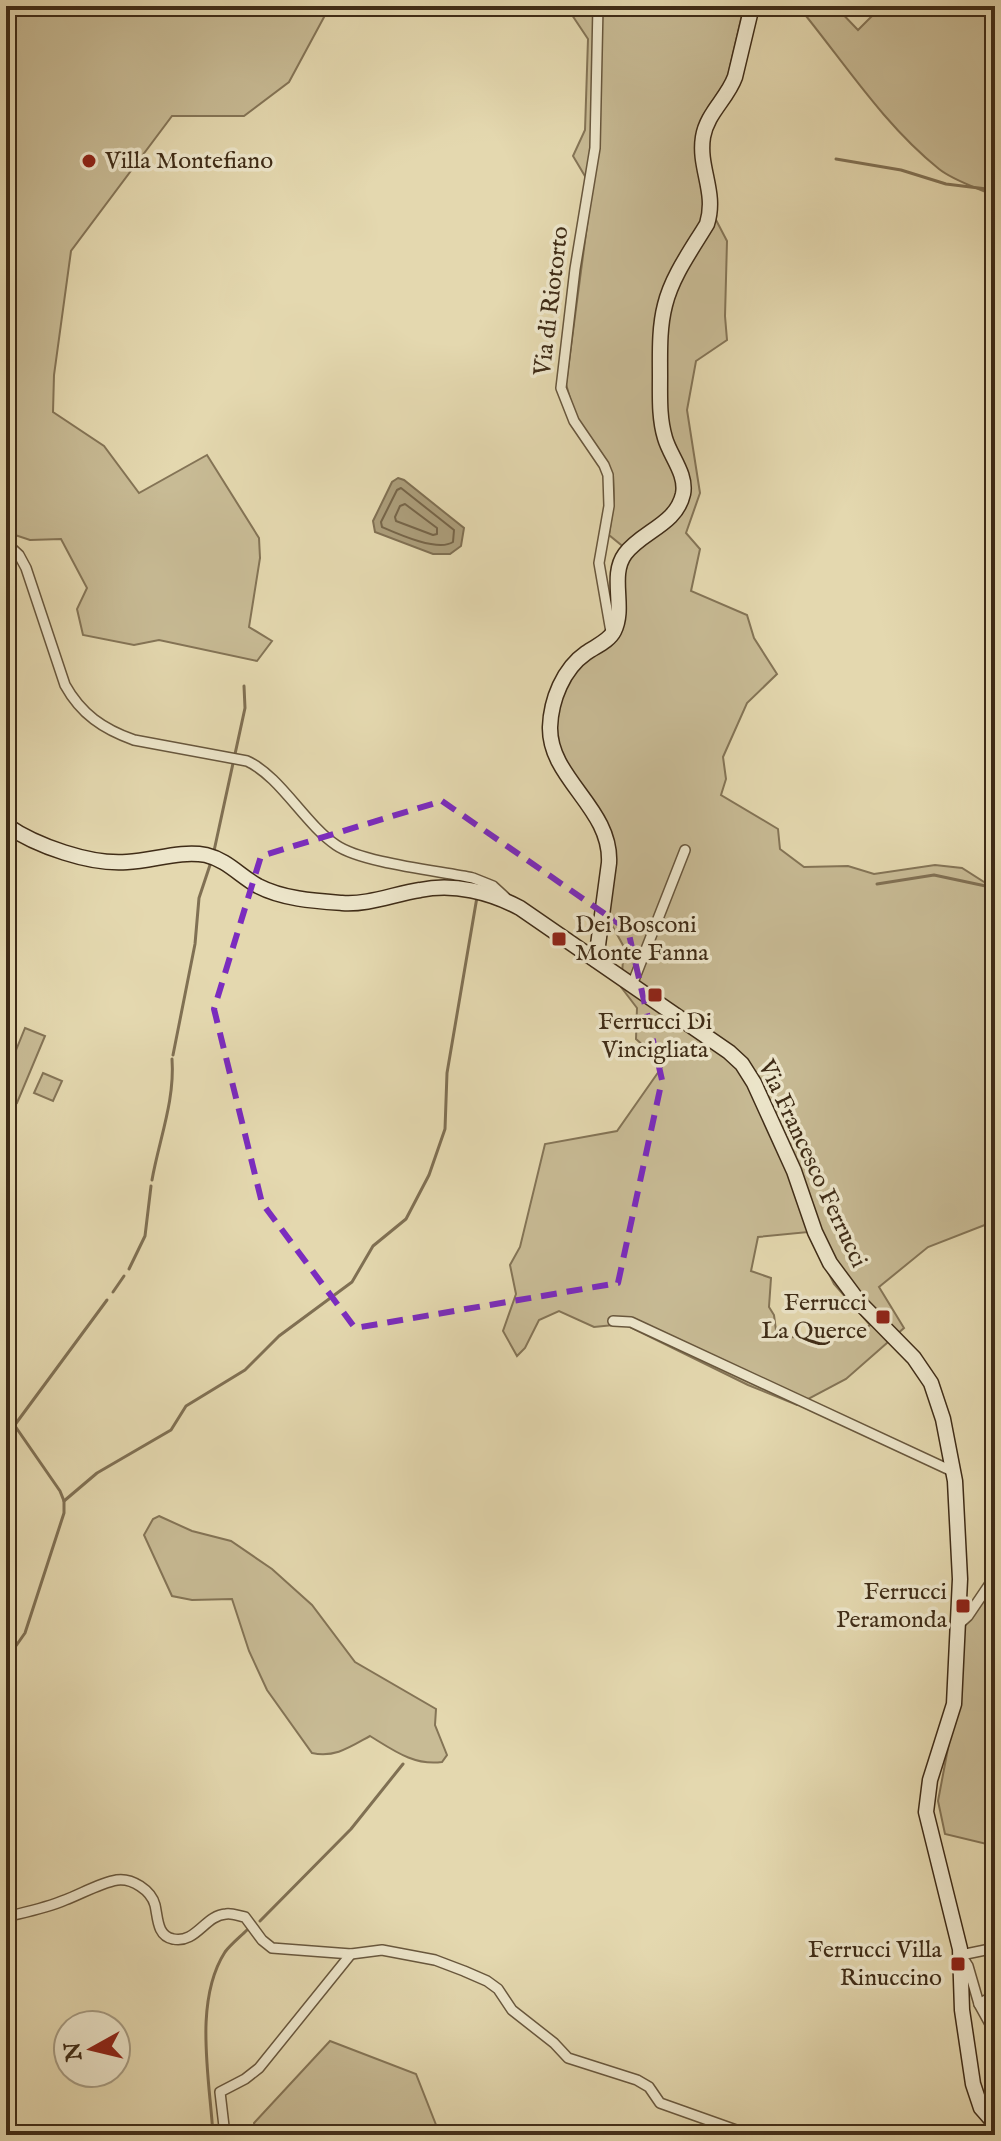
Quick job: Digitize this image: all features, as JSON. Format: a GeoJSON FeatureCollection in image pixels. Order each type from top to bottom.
{"type":"FeatureCollection","features":[{"type":"Feature","properties":{"kind":"main road"},"geometry":{"type":"LineString","coordinates":[[596,960],[609,863],[608,847],[591,806],[554,753],[550,722],[559,689],[569,670],[581,656],[612,635],[618,621],[618,577],[622,559],[633,545],[665,522],[683,497],[681,475],[665,438],[660,411],[662,317],[672,285],[710,214],[711,196],[702,140],[712,113],[732,86],[752,6]]}},
{"type":"Feature","properties":{"kind":"main road","name":"Via Francesco Ferrucci"},"geometry":{"type":"LineString","coordinates":[[6,825],[26,837],[100,862],[127,862],[184,854],[212,857],[257,886],[299,898],[348,903],[443,888],[475,891],[509,902],[729,1052],[749,1074],[794,1171],[815,1232],[830,1263],[859,1302],[903,1344],[931,1383],[943,1419],[954,1472],[960,1576],[954,1704],[930,1780],[926,1812],[961,1955],[962,2010],[970,2072],[981,2108],[995,2124]]}},
{"type":"Feature","properties":{"kind":"street","name":"Via di Riotorto"},"geometry":{"type":"LineString","coordinates":[[598,6],[595,148],[575,269],[561,388],[574,421],[608,475],[610,495],[599,563],[612,635]]}},
{"type":"Feature","properties":{"kind":"street"},"geometry":{"type":"LineString","coordinates":[[6,543],[19,555],[26,568],[65,685],[74,701],[93,720],[134,740],[254,763],[322,833],[347,851],[473,878],[493,886],[509,902]]}},
{"type":"Feature","properties":{"kind":"street"},"geometry":{"type":"LineString","coordinates":[[632,985],[685,850]]}},
{"type":"Feature","properties":{"kind":"street"},"geometry":{"type":"LineString","coordinates":[[613,1321],[641,1326],[954,1472]]}},
{"type":"Feature","properties":{"kind":"street"},"geometry":{"type":"LineString","coordinates":[[957,1626],[968,1616],[995,1576]]}},
{"type":"Feature","properties":{"kind":"street"},"geometry":{"type":"LineString","coordinates":[[6,1917],[61,1902],[117,1880],[131,1881],[149,1892],[154,1900],[161,1932],[168,1939],[181,1941],[194,1936],[216,1917],[226,1914],[245,1917],[272,1948],[351,1954],[382,1950],[435,1960],[487,1981],[498,1989],[512,2010],[568,2058],[637,2080],[649,2087],[660,2103],[750,2135]]}},
{"type":"Feature","properties":{"kind":"street"},"geometry":{"type":"LineString","coordinates":[[995,1948],[961,1955],[968,1966],[979,2004],[995,2033]]}},
{"type":"Feature","properties":{"kind":"street"},"geometry":{"type":"LineString","coordinates":[[225,2135],[220,2092],[259,2068],[351,1954]]}},
{"type":"Feature","properties":{"kind":"street"},"geometry":{"type":"LineString","coordinates":[[979,2004],[995,1995]]}},
{"type":"Feature","properties":{"kind":"highlighted area"},"geometry":{"type":"Polygon","coordinates":[[[442,801],[628,930],[662,1080],[618,1283],[355,1328],[262,1203],[214,1009],[261,856],[442,801]]]}},
{"type":"Feature","properties":{"kind":"shaded area"},"geometry":{"type":"Polygon","coordinates":[[[6,6],[330,6],[289,82],[244,116],[172,116],[71,251],[54,375],[53,412],[104,446],[139,493],[207,455],[259,538],[260,558],[249,627],[272,641],[257,661],[159,640],[134,645],[83,635],[77,609],[87,588],[61,539],[30,540],[6,532],[6,6]]]}},
{"type":"Feature","properties":{"kind":"shaded area"},"geometry":{"type":"Polygon","coordinates":[[[566,6],[744,6],[727,80],[708,107],[697,144],[703,195],[727,241],[727,340],[696,361],[687,410],[700,493],[686,533],[700,549],[691,591],[747,615],[754,638],[777,674],[747,703],[723,757],[726,779],[721,795],[778,829],[780,849],[804,867],[848,866],[874,874],[935,865],[962,868],[995,889],[995,1221],[928,1247],[879,1287],[904,1328],[846,1379],[797,1405],[748,1385],[624,1324],[594,1327],[559,1311],[539,1320],[525,1348],[517,1356],[503,1331],[516,1294],[510,1265],[520,1247],[545,1144],[617,1131],[664,1064],[636,1039],[637,1008],[621,987],[624,947],[609,920],[610,848],[557,751],[555,709],[575,668],[610,643],[623,567],[631,553],[609,535],[614,500],[613,475],[575,416],[566,384],[592,188],[573,156],[585,130],[588,39],[566,6]],[[808,1232],[758,1237],[751,1271],[771,1278],[769,1307],[774,1315],[777,1338],[817,1336],[865,1329],[870,1325],[834,1284],[808,1232]]]}},
{"type":"Feature","properties":{"kind":"shaded area"},"geometry":{"type":"Polygon","coordinates":[[[798,6],[835,6],[858,30],[871,17],[866,12],[871,6],[887,6],[895,14],[903,6],[995,6],[995,196],[945,173],[919,151],[882,112],[798,6]]]}},
{"type":"Feature","properties":{"kind":"shaded area"},"geometry":{"type":"Polygon","coordinates":[[[25,1028],[45,1036],[17,1103],[6,1098],[6,1075],[25,1028]]]}},
{"type":"Feature","properties":{"kind":"shaded area"},"geometry":{"type":"Polygon","coordinates":[[[43,1073],[62,1081],[53,1101],[34,1093],[43,1073]]]}},
{"type":"Feature","properties":{"kind":"shaded area"},"geometry":{"type":"Polygon","coordinates":[[[159,1516],[192,1531],[231,1541],[272,1569],[312,1605],[355,1662],[436,1709],[435,1725],[447,1755],[442,1762],[413,1759],[370,1736],[335,1753],[312,1753],[267,1690],[249,1651],[232,1599],[192,1600],[172,1596],[144,1535],[153,1519],[159,1516]]]}},
{"type":"Feature","properties":{"kind":"shaded area"},"geometry":{"type":"Polygon","coordinates":[[[995,1580],[995,1846],[945,1834],[938,1801],[956,1706],[965,1625],[995,1580]]]}},
{"type":"Feature","properties":{"kind":"shaded area"},"geometry":{"type":"Polygon","coordinates":[[[330,2041],[416,2074],[440,2135],[257,2135],[254,2123],[330,2041]]]}},
{"type":"Feature","properties":{"kind":"water"},"geometry":{"type":"Polygon","coordinates":[[[398,478],[464,528],[461,546],[450,554],[433,554],[375,532],[373,521],[392,482],[398,478]]]}},
{"type":"Feature","properties":{"kind":"waterway"},"geometry":{"type":"LineString","coordinates":[[836,159],[901,170],[946,184],[995,190]]}},
{"type":"Feature","properties":{"kind":"waterway"},"geometry":{"type":"LineString","coordinates":[[214,851],[245,708],[244,686]]}},
{"type":"Feature","properties":{"kind":"waterway"},"geometry":{"type":"LineString","coordinates":[[173,1055],[195,944],[199,898],[211,862]]}},
{"type":"Feature","properties":{"kind":"waterway"},"geometry":{"type":"LineString","coordinates":[[877,884],[934,875],[995,888]]}},
{"type":"Feature","properties":{"kind":"waterway"},"geometry":{"type":"LineString","coordinates":[[64,1501],[97,1473],[171,1430],[186,1406],[245,1370],[279,1336],[352,1282],[373,1246],[406,1219],[429,1175],[445,1129],[447,1073],[477,897]]}},
{"type":"Feature","properties":{"kind":"waterway"},"geometry":{"type":"LineString","coordinates":[[152,1180],[169,1105],[172,1059]]}},
{"type":"Feature","properties":{"kind":"waterway"},"geometry":{"type":"LineString","coordinates":[[129,1269],[145,1236],[151,1186]]}},
{"type":"Feature","properties":{"kind":"waterway"},"geometry":{"type":"LineString","coordinates":[[113,1292],[124,1276]]}},
{"type":"Feature","properties":{"kind":"waterway"},"geometry":{"type":"LineString","coordinates":[[14,1426],[107,1300]]}},
{"type":"Feature","properties":{"kind":"waterway"},"geometry":{"type":"LineString","coordinates":[[6,1413],[64,1501],[64,1513],[25,1633],[6,1660]]}},
{"type":"Feature","properties":{"kind":"waterway"},"geometry":{"type":"LineString","coordinates":[[260,1921],[351,1829],[403,1764]]}},
{"type":"Feature","properties":{"kind":"waterway"},"geometry":{"type":"LineString","coordinates":[[213,2135],[206,2042],[209,1994],[225,1952],[247,1930]]}},
{"type":"Feature","properties":{"kind":"place","name":"Villa Montefiano"},"geometry":{"type":"Point","coordinates":[89,161]}},
{"type":"Feature","properties":{"kind":"place","name":"Dei Bosconi Monte Fanna"},"geometry":{"type":"Point","coordinates":[559,939]}},
{"type":"Feature","properties":{"kind":"place","name":"Ferrucci Di Vincigliata"},"geometry":{"type":"Point","coordinates":[655,995]}},
{"type":"Feature","properties":{"kind":"place","name":"Ferrucci La Querce"},"geometry":{"type":"Point","coordinates":[883,1317]}},
{"type":"Feature","properties":{"kind":"place","name":"Ferrucci Peramonda"},"geometry":{"type":"Point","coordinates":[963,1606]}},
{"type":"Feature","properties":{"kind":"place","name":"Ferrucci Villa Rinuccino"},"geometry":{"type":"Point","coordinates":[958,1964]}}]}
